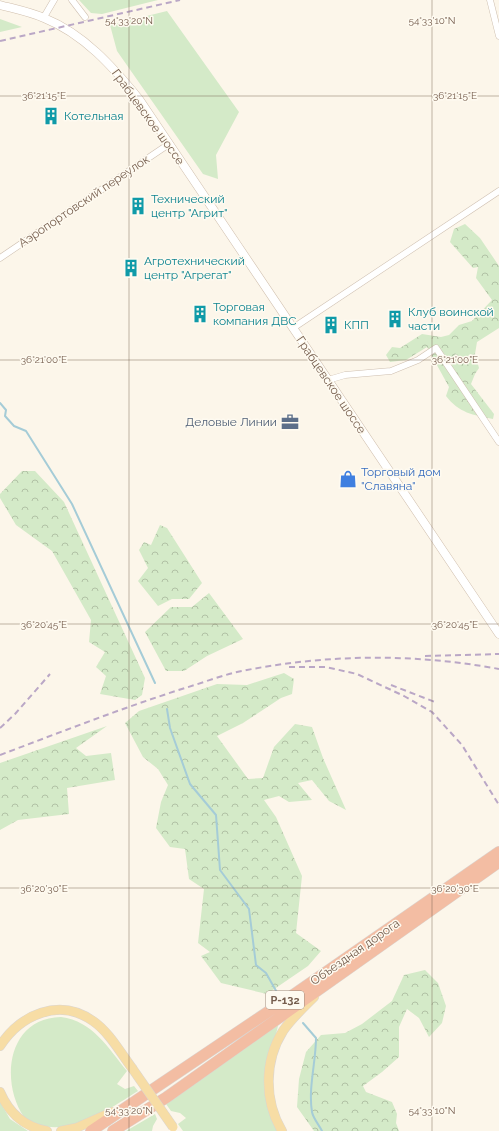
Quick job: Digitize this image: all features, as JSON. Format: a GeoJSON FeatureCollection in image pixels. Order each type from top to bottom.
{"type":"FeatureCollection","features":[{"type":"Feature","properties":{"kind":"highway","name":"Объездная дорога"},"geometry":{"type":"LineString","coordinates":[[113,1131],[167,1097],[324,987],[479,871],[499,852]]}},
{"type":"Feature","properties":{"kind":"highway","name":"Объездная дорога"},"geometry":{"type":"LineString","coordinates":[[91,1131],[479,871],[499,862]]}},
{"type":"Feature","properties":{"kind":"main road","name":"Грабцевское шоссе"},"geometry":{"type":"LineString","coordinates":[[0,5],[44,17],[90,46],[114,68],[139,99],[499,632]]}},
{"type":"Feature","properties":{"kind":"main road"},"geometry":{"type":"LineString","coordinates":[[282,1131],[275,1117],[269,1091],[269,1074],[272,1058],[283,1031],[324,987]]}},
{"type":"Feature","properties":{"kind":"main road"},"geometry":{"type":"LineString","coordinates":[[0,1046],[8,1033],[26,1019],[48,1011],[73,1012],[88,1017],[103,1029],[174,1129]]}},
{"type":"Feature","properties":{"kind":"main road"},"geometry":{"type":"LineString","coordinates":[[0,1092],[8,1107],[16,1116],[30,1126],[47,1131]]}},
{"type":"Feature","properties":{"kind":"main road"},"geometry":{"type":"LineString","coordinates":[[61,1131],[76,1128],[135,1102]]}},
{"type":"Feature","properties":{"kind":"street"},"geometry":{"type":"LineString","coordinates":[[44,17],[54,0]]}},
{"type":"Feature","properties":{"kind":"street"},"geometry":{"type":"LineString","coordinates":[[72,0],[85,17]]}},
{"type":"Feature","properties":{"kind":"street"},"geometry":{"type":"LineString","coordinates":[[490,0],[499,36]]}},
{"type":"Feature","properties":{"kind":"street","name":"Аэропортовский переулок"},"geometry":{"type":"LineString","coordinates":[[0,258],[169,144]]}},
{"type":"Feature","properties":{"kind":"street"},"geometry":{"type":"LineString","coordinates":[[293,328],[499,191]]}},
{"type":"Feature","properties":{"kind":"street"},"geometry":{"type":"LineString","coordinates":[[328,380],[345,375],[390,371],[418,360],[436,348],[499,442]]}},
{"type":"Feature","properties":{"kind":"green space"},"geometry":{"type":"Polygon","coordinates":[[[79,0],[158,0],[102,14],[91,13],[79,0]]]}},
{"type":"Feature","properties":{"kind":"green space"},"geometry":{"type":"Polygon","coordinates":[[[167,11],[239,112],[216,155],[218,179],[203,174],[117,51],[110,25],[167,11]]]}},
{"type":"Feature","properties":{"kind":"green space"},"geometry":{"type":"Polygon","coordinates":[[[0,19],[22,27],[0,32],[0,19]]]}},
{"type":"Feature","properties":{"kind":"green space"},"geometry":{"type":"Polygon","coordinates":[[[465,224],[480,238],[499,266],[499,328],[477,342],[475,354],[479,368],[471,384],[494,414],[493,419],[461,410],[451,402],[446,396],[449,387],[427,347],[406,360],[390,362],[386,355],[392,347],[400,348],[422,334],[441,337],[449,335],[459,325],[472,321],[492,300],[476,278],[478,267],[473,268],[450,242],[454,229],[465,224]]]}},
{"type":"Feature","properties":{"kind":"green space"},"geometry":{"type":"Polygon","coordinates":[[[22,471],[35,471],[64,502],[145,678],[142,695],[135,700],[100,694],[106,676],[96,667],[105,652],[89,642],[91,620],[52,551],[16,525],[0,498],[0,494],[22,471]]]}},
{"type":"Feature","properties":{"kind":"green space"},"geometry":{"type":"Polygon","coordinates":[[[160,525],[167,528],[202,583],[189,599],[172,599],[158,606],[138,581],[148,568],[139,550],[144,542],[151,545],[160,525]]]}},
{"type":"Feature","properties":{"kind":"green space"},"geometry":{"type":"Polygon","coordinates":[[[209,593],[243,639],[207,656],[184,671],[166,671],[145,632],[171,607],[192,607],[209,593]]]}},
{"type":"Feature","properties":{"kind":"green space"},"geometry":{"type":"Polygon","coordinates":[[[284,673],[294,679],[292,694],[281,698],[243,723],[217,736],[248,779],[263,778],[274,747],[295,724],[312,727],[323,758],[346,810],[329,801],[312,780],[298,783],[312,800],[289,802],[279,796],[264,800],[276,817],[302,876],[296,933],[321,951],[308,966],[267,994],[221,983],[201,956],[210,952],[198,943],[204,889],[189,879],[185,849],[170,847],[156,828],[161,802],[168,785],[158,769],[143,757],[125,723],[139,711],[217,684],[247,685],[284,673]]]}},
{"type":"Feature","properties":{"kind":"green space"},"geometry":{"type":"Polygon","coordinates":[[[107,726],[76,748],[86,756],[111,753],[115,780],[67,788],[69,814],[18,820],[0,830],[0,763],[107,726]]]}},
{"type":"Feature","properties":{"kind":"green space"},"geometry":{"type":"Polygon","coordinates":[[[425,970],[438,983],[446,1006],[442,1023],[429,1037],[419,1018],[407,1009],[399,1027],[399,1057],[363,1086],[366,1092],[392,1102],[397,1114],[396,1123],[399,1131],[314,1131],[297,1107],[299,1079],[306,1052],[321,1035],[345,1033],[362,1024],[392,1001],[404,975],[425,970]]]}},
{"type":"Feature","properties":{"kind":"green space"},"geometry":{"type":"Polygon","coordinates":[[[61,1017],[82,1024],[99,1037],[127,1071],[117,1084],[125,1089],[134,1086],[138,1091],[100,1114],[70,1125],[50,1127],[36,1124],[24,1117],[16,1103],[12,1087],[11,1070],[13,1054],[19,1040],[29,1028],[43,1020],[61,1017]]]}},
{"type":"Feature","properties":{"kind":"green space"},"geometry":{"type":"Polygon","coordinates":[[[279,1022],[274,1042],[270,1115],[277,1131],[183,1131],[178,1124],[186,1118],[180,1113],[171,1111],[166,1104],[279,1022]]]}},
{"type":"Feature","properties":{"kind":"green space"},"geometry":{"type":"Polygon","coordinates":[[[0,1102],[10,1119],[28,1131],[0,1131],[0,1102]]]}},
{"type":"Feature","properties":{"kind":"green space"},"geometry":{"type":"Polygon","coordinates":[[[155,1114],[157,1119],[152,1131],[126,1131],[155,1114]]]}},
{"type":"Feature","properties":{"kind":"waterway"},"geometry":{"type":"LineString","coordinates":[[0,403],[6,410],[5,416],[14,426],[26,431],[72,504],[155,683]]}},
{"type":"Feature","properties":{"kind":"waterway"},"geometry":{"type":"LineString","coordinates":[[167,709],[170,728],[190,784],[216,815],[220,870],[249,909],[256,965],[266,973],[279,996]]}},
{"type":"Feature","properties":{"kind":"waterway"},"geometry":{"type":"LineString","coordinates":[[303,1023],[316,1038],[311,1103],[313,1114],[322,1131]]}},
{"type":"Feature","properties":{"kind":"railway"},"geometry":{"type":"LineString","coordinates":[[0,41],[180,0]]}},
{"type":"Feature","properties":{"kind":"railway"},"geometry":{"type":"LineString","coordinates":[[425,656],[499,654]]}},
{"type":"Feature","properties":{"kind":"railway"},"geometry":{"type":"LineString","coordinates":[[0,755],[92,720],[161,696],[237,672],[269,666],[335,659],[401,658],[434,660],[499,669]]}},
{"type":"Feature","properties":{"kind":"railway"},"geometry":{"type":"LineString","coordinates":[[289,667],[326,667],[357,674],[404,696],[432,712],[462,745],[499,805]]}},
{"type":"Feature","properties":{"kind":"railway"},"geometry":{"type":"LineString","coordinates":[[0,728],[15,714],[50,674]]}},
{"type":"Feature","properties":{"kind":"railway"},"geometry":{"type":"LineString","coordinates":[[391,685],[435,702]]}},
{"type":"Feature","properties":{"kind":"place","name":"Котельная"},"geometry":{"type":"Point","coordinates":[51,116]}},
{"type":"Feature","properties":{"kind":"place","name":"Технический центр \"Агрит\""},"geometry":{"type":"Point","coordinates":[138,206]}},
{"type":"Feature","properties":{"kind":"place","name":"Агротехнический центр \"Агрегат\""},"geometry":{"type":"Point","coordinates":[131,268]}},
{"type":"Feature","properties":{"kind":"place","name":"Торговая компания ДВС"},"geometry":{"type":"Point","coordinates":[200,314]}},
{"type":"Feature","properties":{"kind":"place","name":"Клуб воинской части"},"geometry":{"type":"Point","coordinates":[395,319]}},
{"type":"Feature","properties":{"kind":"place","name":"КПП"},"geometry":{"type":"Point","coordinates":[331,325]}},
{"type":"Feature","properties":{"kind":"place","name":"Деловые Линии"},"geometry":{"type":"Point","coordinates":[290,422]}},
{"type":"Feature","properties":{"kind":"place","name":"Торговый дом \"Славяна\""},"geometry":{"type":"Point","coordinates":[348,479]}}]}
